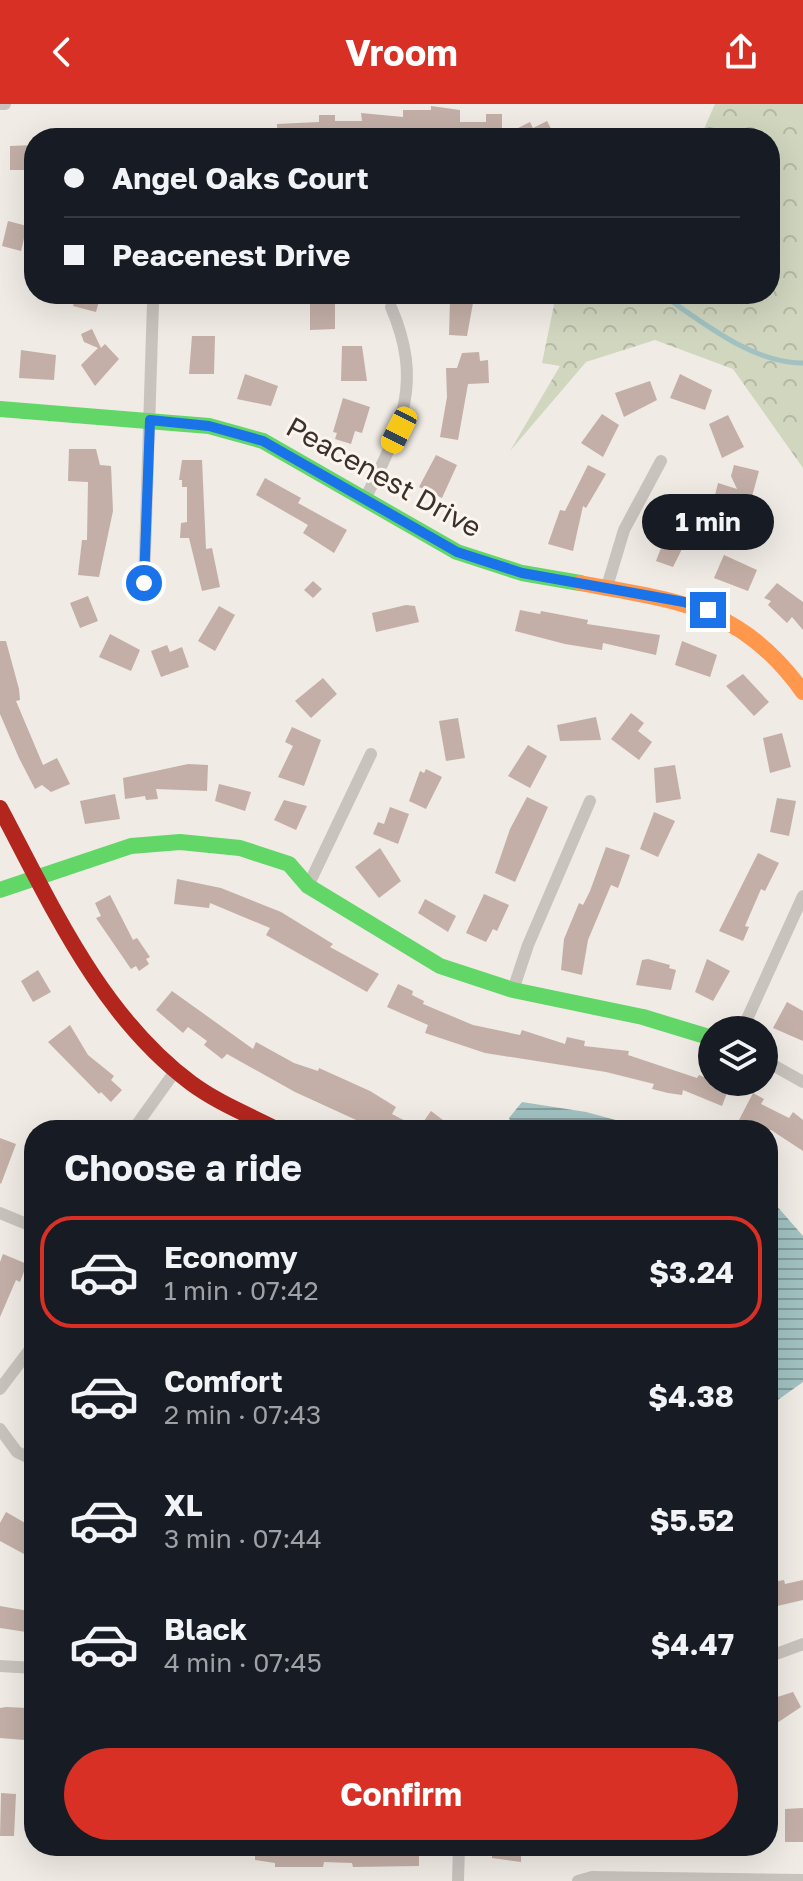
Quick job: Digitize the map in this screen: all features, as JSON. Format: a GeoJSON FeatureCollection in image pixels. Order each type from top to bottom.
{"type":"FeatureCollection","features":[{"type":"Feature","properties":{"kind":"street"},"geometry":{"type":"LineString","coordinates":[[144,583],[153,304]]}},
{"type":"Feature","properties":{"kind":"street"},"geometry":{"type":"LineString","coordinates":[[366,497],[399,430],[407,401],[404,338],[391,307]]}},
{"type":"Feature","properties":{"kind":"street","name":"Peacenest Drive"},"geometry":{"type":"LineString","coordinates":[[0,409],[209,426],[263,441],[366,497],[457,552],[522,573],[684,602],[731,621],[772,653],[803,692]]}},
{"type":"Feature","properties":{"kind":"street"},"geometry":{"type":"LineString","coordinates":[[606,590],[624,530],[661,461]]}},
{"type":"Feature","properties":{"kind":"street"},"geometry":{"type":"LineString","coordinates":[[308,886],[371,754]]}},
{"type":"Feature","properties":{"kind":"street"},"geometry":{"type":"LineString","coordinates":[[513,990],[528,945],[590,801]]}},
{"type":"Feature","properties":{"kind":"street"},"geometry":{"type":"LineString","coordinates":[[0,808],[94,980],[121,1016],[176,1070],[214,1098],[258,1120]]}},
{"type":"Feature","properties":{"kind":"street"},"geometry":{"type":"LineString","coordinates":[[0,890],[131,846],[180,842],[240,848],[289,864],[308,886],[395,942],[440,966],[513,990],[643,1017],[698,1034]]}},
{"type":"Feature","properties":{"kind":"street"},"geometry":{"type":"LineString","coordinates":[[748,1016],[803,896]]}},
{"type":"Feature","properties":{"kind":"street"},"geometry":{"type":"LineString","coordinates":[[778,1068],[803,1082]]}},
{"type":"Feature","properties":{"kind":"street"},"geometry":{"type":"LineString","coordinates":[[140,1120],[176,1070]]}},
{"type":"Feature","properties":{"kind":"street"},"geometry":{"type":"LineString","coordinates":[[0,1213],[24,1223]]}},
{"type":"Feature","properties":{"kind":"street"},"geometry":{"type":"LineString","coordinates":[[0,1389],[24,1357]]}},
{"type":"Feature","properties":{"kind":"street"},"geometry":{"type":"LineString","coordinates":[[0,1429],[17,1452],[24,1455]]}},
{"type":"Feature","properties":{"kind":"street"},"geometry":{"type":"LineString","coordinates":[[778,1653],[803,1644]]}},
{"type":"Feature","properties":{"kind":"street"},"geometry":{"type":"LineString","coordinates":[[0,1666],[24,1667]]}},
{"type":"Feature","properties":{"kind":"street"},"geometry":{"type":"LineString","coordinates":[[458,1881],[459,1856]]}},
{"type":"Feature","properties":{"kind":"street"},"geometry":{"type":"LineString","coordinates":[[578,1881],[592,1877],[803,1880]]}},
{"type":"Feature","properties":{"kind":"green space"},"geometry":{"type":"Polygon","coordinates":[[[715,104],[803,104],[803,468],[733,369],[655,340],[586,362],[510,451],[560,366],[542,363],[553,304],[780,304],[780,128],[704,128],[715,104]]]}},
{"type":"Feature","properties":{"kind":"water"},"geometry":{"type":"Polygon","coordinates":[[[522,1102],[616,1120],[510,1120],[522,1102]]]}},
{"type":"Feature","properties":{"kind":"water"},"geometry":{"type":"Polygon","coordinates":[[[778,1207],[803,1236],[803,1382],[778,1400],[778,1207]]]}},
{"type":"Feature","properties":{"kind":"building"},"geometry":{"type":"Polygon","coordinates":[[[431,106],[460,110],[460,122],[486,122],[486,114],[502,114],[502,128],[277,128],[277,124],[319,122],[319,115],[335,115],[335,121],[362,121],[361,113],[403,117],[403,110],[431,110],[431,106]]]}},
{"type":"Feature","properties":{"kind":"building"},"geometry":{"type":"Polygon","coordinates":[[[547,121],[551,128],[533,128],[547,121]]]}},
{"type":"Feature","properties":{"kind":"building"},"geometry":{"type":"Polygon","coordinates":[[[530,122],[533,128],[518,128],[530,122]]]}},
{"type":"Feature","properties":{"kind":"building"},"geometry":{"type":"Polygon","coordinates":[[[24,145],[24,170],[10,170],[10,146],[24,145]]]}},
{"type":"Feature","properties":{"kind":"building"},"geometry":{"type":"Polygon","coordinates":[[[8,221],[24,225],[21,251],[2,246],[8,221]]]}},
{"type":"Feature","properties":{"kind":"building"},"geometry":{"type":"Polygon","coordinates":[[[74,304],[98,304],[96,312],[74,304]]]}},
{"type":"Feature","properties":{"kind":"building"},"geometry":{"type":"Polygon","coordinates":[[[310,304],[335,304],[335,329],[310,330],[310,304]]]}},
{"type":"Feature","properties":{"kind":"building"},"geometry":{"type":"Polygon","coordinates":[[[450,304],[473,304],[467,336],[449,335],[450,304]]]}},
{"type":"Feature","properties":{"kind":"building"},"geometry":{"type":"Polygon","coordinates":[[[92,329],[101,348],[105,344],[119,359],[95,386],[81,365],[98,348],[84,342],[81,334],[92,329]]]}},
{"type":"Feature","properties":{"kind":"building"},"geometry":{"type":"Polygon","coordinates":[[[192,336],[215,336],[214,374],[189,374],[192,336]]]}},
{"type":"Feature","properties":{"kind":"building"},"geometry":{"type":"Polygon","coordinates":[[[342,346],[362,346],[367,381],[341,381],[342,346]]]}},
{"type":"Feature","properties":{"kind":"building"},"geometry":{"type":"Polygon","coordinates":[[[21,350],[56,355],[54,380],[19,378],[21,350]]]}},
{"type":"Feature","properties":{"kind":"building"},"geometry":{"type":"Polygon","coordinates":[[[479,352],[480,361],[488,360],[489,383],[468,384],[458,440],[440,437],[447,397],[446,368],[457,368],[462,353],[479,352]]]}},
{"type":"Feature","properties":{"kind":"building"},"geometry":{"type":"Polygon","coordinates":[[[245,374],[278,386],[271,406],[237,399],[245,374]]]}},
{"type":"Feature","properties":{"kind":"building"},"geometry":{"type":"Polygon","coordinates":[[[680,374],[712,390],[705,410],[670,398],[680,374]]]}},
{"type":"Feature","properties":{"kind":"building"},"geometry":{"type":"Polygon","coordinates":[[[650,381],[657,400],[624,417],[615,393],[650,381]]]}},
{"type":"Feature","properties":{"kind":"building"},"geometry":{"type":"Polygon","coordinates":[[[343,398],[370,407],[362,433],[355,431],[351,444],[335,439],[337,433],[333,432],[343,398]]]}},
{"type":"Feature","properties":{"kind":"building"},"geometry":{"type":"Polygon","coordinates":[[[602,414],[619,425],[603,457],[581,443],[602,414]]]}},
{"type":"Feature","properties":{"kind":"building"},"geometry":{"type":"Polygon","coordinates":[[[728,415],[744,447],[722,458],[709,424],[728,415]]]}},
{"type":"Feature","properties":{"kind":"building"},"geometry":{"type":"Polygon","coordinates":[[[69,449],[96,449],[100,465],[111,466],[113,511],[99,577],[78,575],[82,540],[87,540],[88,482],[68,481],[69,449]]]}},
{"type":"Feature","properties":{"kind":"building"},"geometry":{"type":"Polygon","coordinates":[[[436,455],[457,465],[442,498],[419,487],[436,455]]]}},
{"type":"Feature","properties":{"kind":"building"},"geometry":{"type":"Polygon","coordinates":[[[182,460],[202,460],[206,549],[212,548],[220,587],[202,591],[189,538],[180,538],[181,523],[187,522],[187,487],[182,487],[182,480],[179,480],[182,460]]]}},
{"type":"Feature","properties":{"kind":"building"},"geometry":{"type":"Polygon","coordinates":[[[588,465],[606,474],[586,508],[583,506],[573,551],[548,544],[560,510],[565,511],[588,465]]]}},
{"type":"Feature","properties":{"kind":"building"},"geometry":{"type":"Polygon","coordinates":[[[734,465],[759,471],[748,511],[714,499],[718,483],[737,489],[731,476],[734,465]]]}},
{"type":"Feature","properties":{"kind":"building"},"geometry":{"type":"Polygon","coordinates":[[[265,478],[301,498],[298,503],[347,530],[334,553],[303,533],[308,525],[256,495],[265,478]]]}},
{"type":"Feature","properties":{"kind":"building"},"geometry":{"type":"Polygon","coordinates":[[[666,520],[692,529],[673,567],[656,561],[661,548],[655,546],[666,520]]]}},
{"type":"Feature","properties":{"kind":"building"},"geometry":{"type":"Polygon","coordinates":[[[724,555],[757,570],[748,591],[714,578],[724,555]]]}},
{"type":"Feature","properties":{"kind":"building"},"geometry":{"type":"Polygon","coordinates":[[[313,581],[322,589],[313,598],[304,590],[313,581]]]}},
{"type":"Feature","properties":{"kind":"building"},"geometry":{"type":"Polygon","coordinates":[[[777,583],[803,602],[803,630],[792,617],[787,623],[768,605],[771,601],[764,598],[777,583]]]}},
{"type":"Feature","properties":{"kind":"building"},"geometry":{"type":"Polygon","coordinates":[[[88,596],[98,621],[80,628],[70,603],[88,596]]]}},
{"type":"Feature","properties":{"kind":"building"},"geometry":{"type":"Polygon","coordinates":[[[406,605],[415,606],[419,622],[376,632],[372,613],[406,605]]]}},
{"type":"Feature","properties":{"kind":"building"},"geometry":{"type":"Polygon","coordinates":[[[219,606],[235,615],[215,651],[198,641],[219,606]]]}},
{"type":"Feature","properties":{"kind":"building"},"geometry":{"type":"Polygon","coordinates":[[[520,610],[540,614],[541,611],[588,620],[587,624],[660,635],[656,655],[603,643],[602,650],[565,644],[515,631],[520,610]]]}},
{"type":"Feature","properties":{"kind":"building"},"geometry":{"type":"Polygon","coordinates":[[[110,634],[140,650],[131,671],[99,657],[110,634]]]}},
{"type":"Feature","properties":{"kind":"building"},"geometry":{"type":"Polygon","coordinates":[[[0,641],[6,641],[19,689],[20,700],[16,701],[43,765],[57,758],[70,784],[51,792],[42,785],[35,789],[0,714],[0,641]]]}},
{"type":"Feature","properties":{"kind":"building"},"geometry":{"type":"Polygon","coordinates":[[[682,641],[717,655],[710,677],[675,665],[682,641]]]}},
{"type":"Feature","properties":{"kind":"building"},"geometry":{"type":"Polygon","coordinates":[[[167,645],[170,652],[182,647],[189,667],[161,677],[151,651],[167,645]]]}},
{"type":"Feature","properties":{"kind":"building"},"geometry":{"type":"Polygon","coordinates":[[[743,674],[769,702],[754,716],[726,686],[743,674]]]}},
{"type":"Feature","properties":{"kind":"building"},"geometry":{"type":"Polygon","coordinates":[[[323,678],[337,694],[311,718],[295,701],[323,678]]]}},
{"type":"Feature","properties":{"kind":"building"},"geometry":{"type":"Polygon","coordinates":[[[631,713],[644,723],[638,731],[652,742],[639,760],[611,739],[631,713]]]}},
{"type":"Feature","properties":{"kind":"building"},"geometry":{"type":"Polygon","coordinates":[[[596,717],[601,740],[560,741],[557,725],[596,717]]]}},
{"type":"Feature","properties":{"kind":"building"},"geometry":{"type":"Polygon","coordinates":[[[458,718],[465,758],[446,761],[439,721],[458,718]]]}},
{"type":"Feature","properties":{"kind":"building"},"geometry":{"type":"Polygon","coordinates":[[[292,727],[321,740],[304,786],[278,777],[293,746],[285,742],[292,727]]]}},
{"type":"Feature","properties":{"kind":"building"},"geometry":{"type":"Polygon","coordinates":[[[782,733],[791,767],[770,773],[763,738],[782,733]]]}},
{"type":"Feature","properties":{"kind":"building"},"geometry":{"type":"Polygon","coordinates":[[[528,745],[547,756],[530,788],[508,776],[528,745]]]}},
{"type":"Feature","properties":{"kind":"building"},"geometry":{"type":"Polygon","coordinates":[[[188,764],[208,765],[207,791],[156,789],[158,799],[146,800],[145,796],[125,799],[123,778],[188,764]]]}},
{"type":"Feature","properties":{"kind":"building"},"geometry":{"type":"Polygon","coordinates":[[[675,765],[681,799],[656,803],[654,768],[675,765]]]}},
{"type":"Feature","properties":{"kind":"building"},"geometry":{"type":"Polygon","coordinates":[[[426,769],[442,777],[426,809],[409,801],[420,771],[424,773],[426,769]]]}},
{"type":"Feature","properties":{"kind":"building"},"geometry":{"type":"Polygon","coordinates":[[[219,784],[251,792],[245,811],[215,801],[219,784]]]}},
{"type":"Feature","properties":{"kind":"building"},"geometry":{"type":"Polygon","coordinates":[[[115,794],[120,819],[85,824],[80,801],[115,794]]]}},
{"type":"Feature","properties":{"kind":"building"},"geometry":{"type":"Polygon","coordinates":[[[527,797],[548,807],[515,882],[495,873],[510,829],[527,797]]]}},
{"type":"Feature","properties":{"kind":"building"},"geometry":{"type":"Polygon","coordinates":[[[777,798],[796,801],[789,836],[770,832],[777,798]]]}},
{"type":"Feature","properties":{"kind":"building"},"geometry":{"type":"Polygon","coordinates":[[[284,800],[307,806],[296,830],[274,820],[284,800]]]}},
{"type":"Feature","properties":{"kind":"building"},"geometry":{"type":"Polygon","coordinates":[[[390,807],[409,814],[398,844],[373,834],[378,822],[384,824],[390,807]]]}},
{"type":"Feature","properties":{"kind":"building"},"geometry":{"type":"Polygon","coordinates":[[[654,812],[675,821],[658,857],[640,849],[654,812]]]}},
{"type":"Feature","properties":{"kind":"building"},"geometry":{"type":"Polygon","coordinates":[[[606,847],[630,855],[618,888],[611,885],[588,940],[582,975],[561,970],[564,939],[579,903],[583,905],[590,891],[606,847]]]}},
{"type":"Feature","properties":{"kind":"building"},"geometry":{"type":"Polygon","coordinates":[[[380,848],[401,881],[379,898],[355,867],[380,848]]]}},
{"type":"Feature","properties":{"kind":"building"},"geometry":{"type":"Polygon","coordinates":[[[758,853],[779,863],[765,891],[761,889],[745,926],[749,927],[743,941],[719,931],[758,853]]]}},
{"type":"Feature","properties":{"kind":"building"},"geometry":{"type":"Polygon","coordinates":[[[177,879],[221,888],[281,912],[333,944],[330,947],[379,974],[367,992],[266,935],[270,928],[210,903],[209,908],[174,904],[177,879]]]}},
{"type":"Feature","properties":{"kind":"building"},"geometry":{"type":"Polygon","coordinates":[[[484,894],[509,905],[497,931],[493,929],[486,942],[466,933],[484,894]]]}},
{"type":"Feature","properties":{"kind":"building"},"geometry":{"type":"Polygon","coordinates":[[[110,895],[133,940],[137,938],[150,957],[146,959],[149,964],[139,971],[136,966],[131,969],[96,918],[101,916],[95,903],[110,895]]]}},
{"type":"Feature","properties":{"kind":"building"},"geometry":{"type":"Polygon","coordinates":[[[425,899],[456,916],[448,932],[418,913],[425,899]]]}},
{"type":"Feature","properties":{"kind":"building"},"geometry":{"type":"Polygon","coordinates":[[[707,959],[730,971],[713,1001],[695,992],[707,959]]]}},
{"type":"Feature","properties":{"kind":"building"},"geometry":{"type":"Polygon","coordinates":[[[642,960],[670,965],[669,968],[676,970],[671,990],[636,985],[642,960]]]}},
{"type":"Feature","properties":{"kind":"building"},"geometry":{"type":"Polygon","coordinates":[[[38,970],[51,992],[33,1002],[21,981],[38,970]]]}},
{"type":"Feature","properties":{"kind":"building"},"geometry":{"type":"Polygon","coordinates":[[[398,984],[413,991],[412,995],[424,1001],[423,1004],[473,1025],[520,1035],[522,1030],[565,1044],[567,1037],[585,1041],[584,1046],[629,1051],[628,1055],[698,1076],[698,1096],[726,1096],[722,1106],[683,1090],[682,1095],[668,1093],[652,1089],[654,1084],[606,1072],[485,1053],[425,1033],[428,1025],[387,1007],[398,984]]]}},
{"type":"Feature","properties":{"kind":"building"},"geometry":{"type":"Polygon","coordinates":[[[172,991],[253,1049],[256,1042],[294,1063],[318,1071],[319,1068],[370,1091],[396,1107],[392,1114],[404,1120],[356,1120],[295,1092],[227,1054],[222,1059],[204,1045],[207,1041],[188,1027],[183,1033],[156,1010],[172,991]]]}},
{"type":"Feature","properties":{"kind":"building"},"geometry":{"type":"Polygon","coordinates":[[[787,1002],[803,1011],[803,1041],[778,1030],[778,1019],[787,1002]]]}},
{"type":"Feature","properties":{"kind":"building"},"geometry":{"type":"Polygon","coordinates":[[[70,1025],[88,1055],[114,1076],[111,1080],[122,1090],[111,1102],[101,1092],[99,1094],[48,1042],[70,1025]]]}},
{"type":"Feature","properties":{"kind":"building"},"geometry":{"type":"Polygon","coordinates":[[[751,1096],[764,1099],[761,1104],[789,1118],[793,1112],[803,1120],[803,1151],[778,1135],[778,1120],[739,1120],[751,1096]]]}},
{"type":"Feature","properties":{"kind":"building"},"geometry":{"type":"Polygon","coordinates":[[[431,1111],[443,1120],[425,1120],[431,1111]]]}},
{"type":"Feature","properties":{"kind":"building"},"geometry":{"type":"Polygon","coordinates":[[[0,1138],[16,1144],[1,1184],[0,1183],[0,1138]]]}},
{"type":"Feature","properties":{"kind":"building"},"geometry":{"type":"Polygon","coordinates":[[[3,1254],[24,1263],[24,1272],[20,1282],[16,1280],[0,1317],[0,1262],[3,1254]]]}},
{"type":"Feature","properties":{"kind":"building"},"geometry":{"type":"Polygon","coordinates":[[[6,1512],[24,1522],[24,1554],[0,1541],[0,1523],[6,1512]]]}},
{"type":"Feature","properties":{"kind":"building"},"geometry":{"type":"Polygon","coordinates":[[[784,1580],[785,1584],[803,1580],[803,1600],[778,1606],[778,1581],[784,1580]]]}},
{"type":"Feature","properties":{"kind":"building"},"geometry":{"type":"Polygon","coordinates":[[[0,1606],[24,1610],[24,1632],[0,1628],[0,1606]]]}},
{"type":"Feature","properties":{"kind":"building"},"geometry":{"type":"Polygon","coordinates":[[[793,1692],[801,1707],[778,1722],[778,1697],[793,1692]]]}},
{"type":"Feature","properties":{"kind":"building"},"geometry":{"type":"Polygon","coordinates":[[[0,1708],[24,1708],[24,1740],[0,1738],[0,1708]]]}},
{"type":"Feature","properties":{"kind":"building"},"geometry":{"type":"Polygon","coordinates":[[[1,1793],[16,1794],[14,1836],[0,1836],[1,1793]]]}},
{"type":"Feature","properties":{"kind":"building"},"geometry":{"type":"Polygon","coordinates":[[[803,1808],[803,1842],[785,1842],[785,1809],[803,1808]]]}},
{"type":"Feature","properties":{"kind":"building"},"geometry":{"type":"Polygon","coordinates":[[[255,1856],[419,1856],[419,1866],[353,1867],[352,1863],[324,1862],[323,1867],[275,1867],[275,1863],[255,1860],[255,1856]]]}},
{"type":"Feature","properties":{"kind":"building"},"geometry":{"type":"Polygon","coordinates":[[[521,1856],[521,1862],[492,1858],[521,1856]]]}},
{"type":"Feature","properties":{"kind":"waterway"},"geometry":{"type":"LineString","coordinates":[[675,304],[747,349],[784,361],[803,363]]}},
{"type":"Feature","properties":{"kind":"traffic: fast"},"geometry":{"type":"LineString","coordinates":[[0,409],[209,426],[263,441],[457,552],[522,573],[580,583]]}},
{"type":"Feature","properties":{"kind":"traffic: fast"},"geometry":{"type":"LineString","coordinates":[[0,890],[131,846],[180,842],[240,848],[289,864],[308,886],[440,966],[513,990],[643,1017],[698,1034]]}},
{"type":"Feature","properties":{"kind":"traffic: slow"},"geometry":{"type":"LineString","coordinates":[[580,583],[677,602],[731,624],[780,663],[803,692]]}},
{"type":"Feature","properties":{"kind":"traffic: jam"},"geometry":{"type":"LineString","coordinates":[[0,808],[81,957],[130,1025],[159,1056],[191,1083],[258,1120]]}},
{"type":"Feature","properties":{"kind":"route"},"geometry":{"type":"LineString","coordinates":[[144,583],[150,420],[209,426],[263,441],[366,497],[457,552],[522,573],[684,602],[708,610]]}}]}
